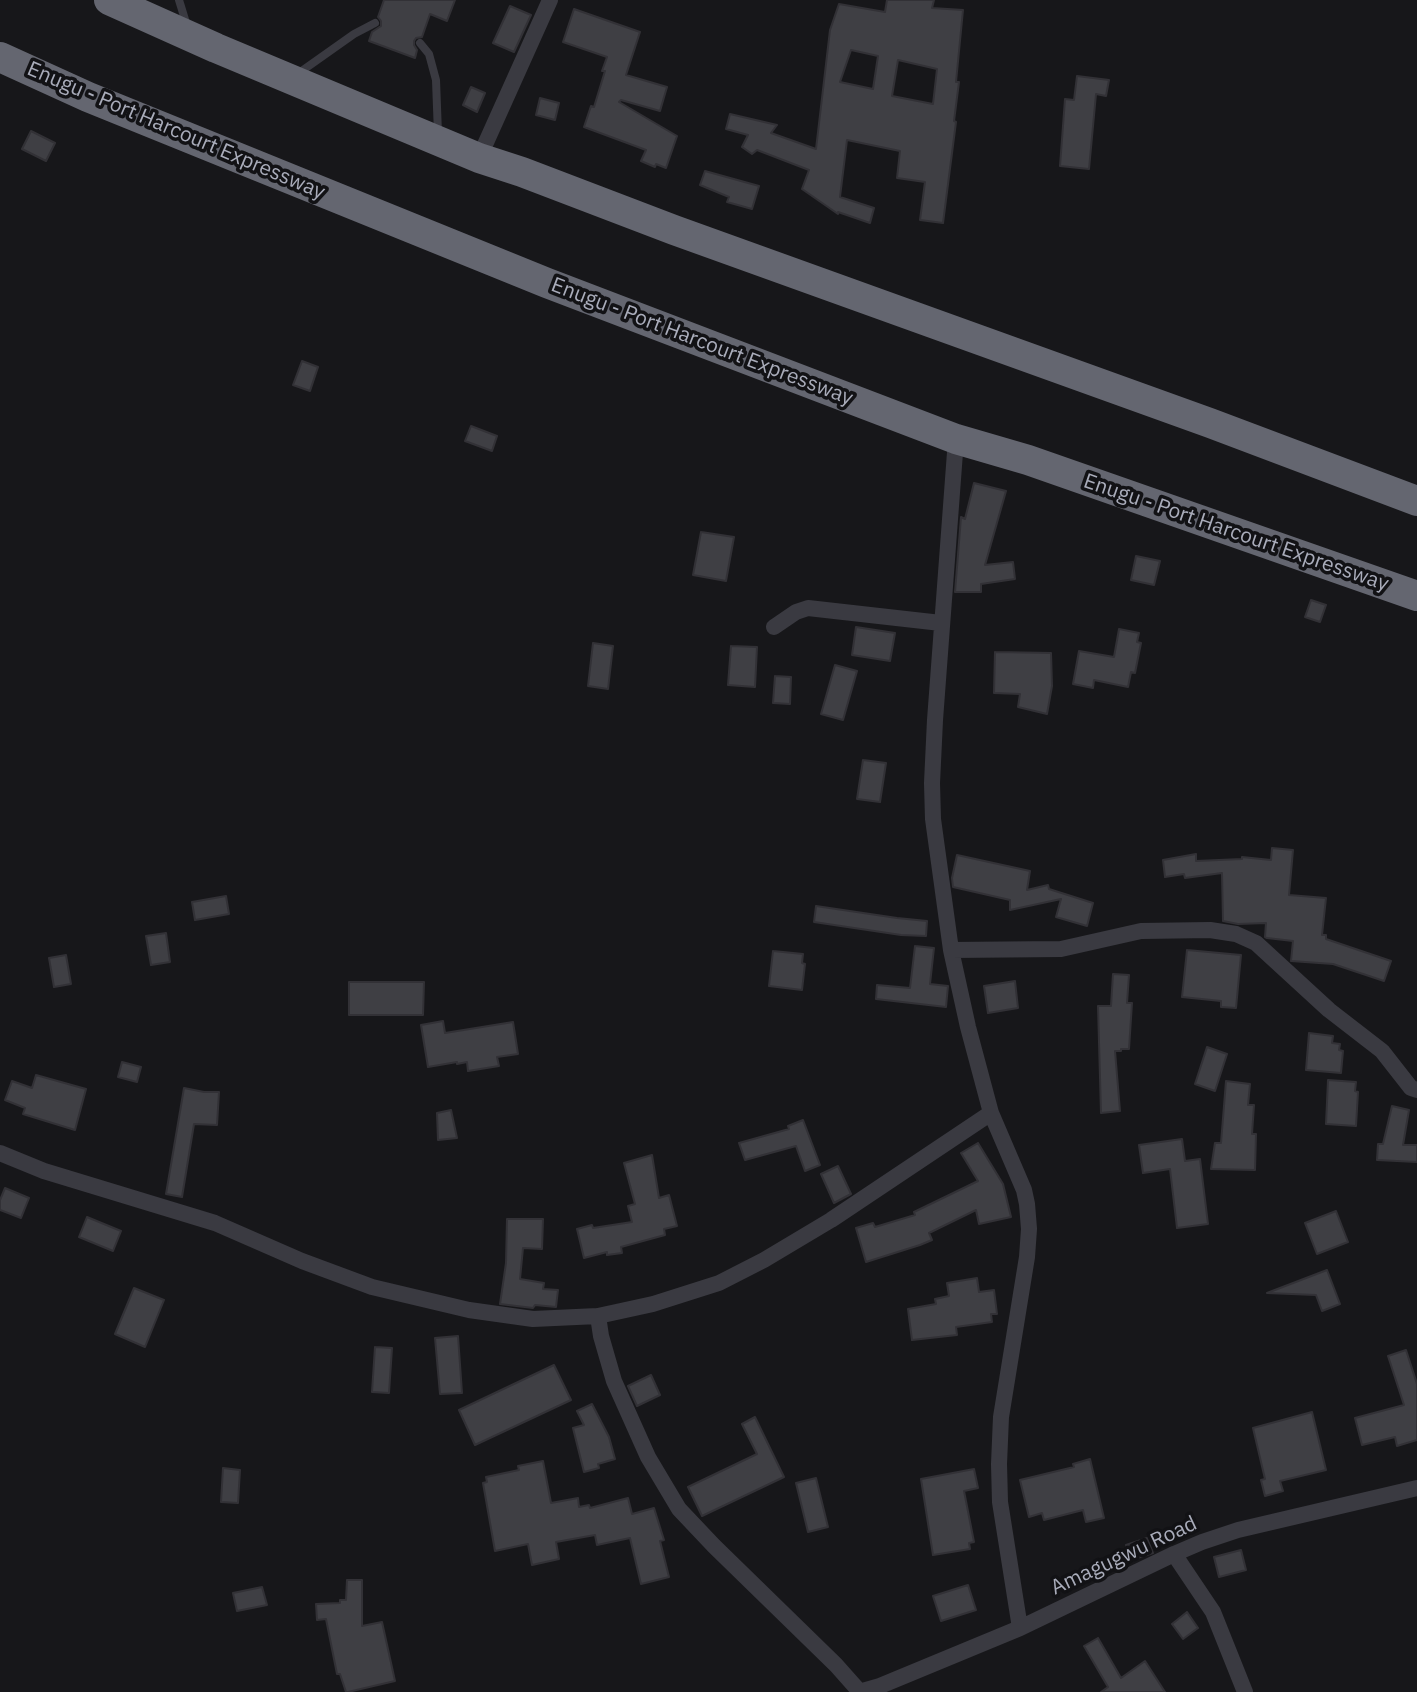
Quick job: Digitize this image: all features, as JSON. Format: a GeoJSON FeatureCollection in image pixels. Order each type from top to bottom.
{"type":"FeatureCollection","features":[{"type":"Feature","properties":{"kind":"highway"},"geometry":{"type":"LineString","coordinates":[[109,0],[479,158],[1210,423],[1417,501]]}},
{"type":"Feature","properties":{"kind":"highway","name":"Enugu - Port Harcourt Expressway"},"geometry":{"type":"LineString","coordinates":[[0,57],[88,97],[534,278],[956,439],[1028,460],[1417,596]]}},
{"type":"Feature","properties":{"kind":"street"},"geometry":{"type":"LineString","coordinates":[[479,158],[550,0]]}},
{"type":"Feature","properties":{"kind":"street"},"geometry":{"type":"LineString","coordinates":[[956,439],[941,623],[932,795],[936,851],[951,950],[968,1027],[991,1113],[1024,1190],[1029,1229],[1002,1417],[999,1464],[1000,1502],[1020,1628]]}},
{"type":"Feature","properties":{"kind":"street"},"geometry":{"type":"LineString","coordinates":[[774,627],[796,612],[808,608],[941,623]]}},
{"type":"Feature","properties":{"kind":"street"},"geometry":{"type":"LineString","coordinates":[[951,950],[1061,949],[1141,931],[1210,930],[1236,934],[1256,943],[1329,1010],[1382,1051],[1411,1088],[1417,1090]]}},
{"type":"Feature","properties":{"kind":"street"},"geometry":{"type":"LineString","coordinates":[[0,1153],[44,1171],[215,1223],[302,1261],[372,1287],[502,1315],[533,1318],[597,1316],[653,1304],[719,1283],[831,1220],[991,1113]]}},
{"type":"Feature","properties":{"kind":"street"},"geometry":{"type":"LineString","coordinates":[[597,1316],[614,1381],[648,1457],[679,1509],[836,1665],[859,1692]]}},
{"type":"Feature","properties":{"kind":"street","name":"Amagugwu Road"},"geometry":{"type":"LineString","coordinates":[[859,1692],[882,1689],[1020,1628],[1174,1554],[1238,1530],[1417,1488]]}},
{"type":"Feature","properties":{"kind":"street"},"geometry":{"type":"LineString","coordinates":[[1174,1554],[1213,1612],[1245,1692]]}},
{"type":"Feature","properties":{"kind":"lane"},"geometry":{"type":"LineString","coordinates":[[179,0],[190,36]]}},
{"type":"Feature","properties":{"kind":"lane"},"geometry":{"type":"LineString","coordinates":[[291,79],[354,34],[375,23]]}},
{"type":"Feature","properties":{"kind":"lane"},"geometry":{"type":"LineString","coordinates":[[420,43],[429,54],[436,80],[438,141]]}},
{"type":"Feature","properties":{"kind":"building"},"geometry":{"type":"Polygon","coordinates":[[[384,0],[455,0],[447,21],[430,14],[422,37],[414,41],[417,50],[415,58],[369,41],[372,32],[381,26],[378,17],[384,0]]]}},
{"type":"Feature","properties":{"kind":"building"},"geometry":{"type":"Polygon","coordinates":[[[887,0],[934,0],[932,8],[963,10],[956,82],[959,82],[956,122],[943,223],[920,220],[925,182],[897,178],[900,151],[847,140],[840,197],[874,208],[870,223],[838,214],[802,189],[809,170],[757,150],[752,154],[742,147],[748,135],[726,129],[730,114],[777,125],[771,133],[816,149],[830,30],[839,4],[885,12],[887,0]],[[851,50],[840,82],[873,89],[878,56],[851,50]],[[898,60],[892,96],[933,104],[937,69],[898,60]]]}},
{"type":"Feature","properties":{"kind":"building"},"geometry":{"type":"Polygon","coordinates":[[[510,6],[531,15],[514,52],[493,43],[510,6]]]}},
{"type":"Feature","properties":{"kind":"building"},"geometry":{"type":"Polygon","coordinates":[[[574,9],[640,32],[626,75],[667,87],[660,111],[621,100],[619,102],[677,136],[666,168],[641,161],[646,150],[584,127],[591,106],[594,107],[607,57],[563,42],[574,9]]]}},
{"type":"Feature","properties":{"kind":"building"},"geometry":{"type":"Polygon","coordinates":[[[1077,76],[1109,80],[1106,96],[1096,94],[1089,169],[1060,166],[1065,99],[1074,100],[1077,76]]]}},
{"type":"Feature","properties":{"kind":"building"},"geometry":{"type":"Polygon","coordinates":[[[471,87],[485,93],[477,112],[463,105],[471,87]]]}},
{"type":"Feature","properties":{"kind":"building"},"geometry":{"type":"Polygon","coordinates":[[[540,98],[559,103],[555,120],[536,115],[540,98]]]}},
{"type":"Feature","properties":{"kind":"building"},"geometry":{"type":"Polygon","coordinates":[[[31,131],[55,143],[46,161],[22,149],[31,131]]]}},
{"type":"Feature","properties":{"kind":"building"},"geometry":{"type":"Polygon","coordinates":[[[705,171],[759,186],[752,209],[727,202],[729,197],[700,185],[705,171]]]}},
{"type":"Feature","properties":{"kind":"building"},"geometry":{"type":"Polygon","coordinates":[[[302,361],[318,367],[310,391],[293,385],[302,361]]]}},
{"type":"Feature","properties":{"kind":"building"},"geometry":{"type":"Polygon","coordinates":[[[471,426],[497,436],[492,451],[465,441],[471,426]]]}},
{"type":"Feature","properties":{"kind":"building"},"geometry":{"type":"Polygon","coordinates":[[[974,483],[1006,491],[985,565],[1013,562],[1015,579],[981,584],[981,592],[955,592],[961,517],[965,519],[974,483]]]}},
{"type":"Feature","properties":{"kind":"building"},"geometry":{"type":"Polygon","coordinates":[[[701,532],[734,537],[726,581],[693,575],[701,532]]]}},
{"type":"Feature","properties":{"kind":"building"},"geometry":{"type":"Polygon","coordinates":[[[1136,556],[1160,561],[1154,585],[1131,580],[1136,556]]]}},
{"type":"Feature","properties":{"kind":"building"},"geometry":{"type":"Polygon","coordinates":[[[1311,600],[1326,605],[1320,622],[1305,617],[1311,600]]]}},
{"type":"Feature","properties":{"kind":"building"},"geometry":{"type":"Polygon","coordinates":[[[856,627],[895,633],[890,661],[852,655],[856,627]]]}},
{"type":"Feature","properties":{"kind":"building"},"geometry":{"type":"Polygon","coordinates":[[[1119,629],[1139,633],[1137,642],[1141,643],[1135,673],[1131,672],[1128,687],[1094,680],[1093,688],[1073,684],[1079,651],[1114,657],[1119,629]]]}},
{"type":"Feature","properties":{"kind":"building"},"geometry":{"type":"Polygon","coordinates":[[[593,643],[613,646],[608,689],[588,686],[593,643]]]}},
{"type":"Feature","properties":{"kind":"building"},"geometry":{"type":"Polygon","coordinates":[[[731,646],[757,647],[755,687],[728,685],[731,646]]]}},
{"type":"Feature","properties":{"kind":"building"},"geometry":{"type":"Polygon","coordinates":[[[995,652],[1051,653],[1052,686],[1047,714],[1018,707],[1020,694],[994,693],[995,652]]]}},
{"type":"Feature","properties":{"kind":"building"},"geometry":{"type":"Polygon","coordinates":[[[835,665],[857,671],[843,720],[821,714],[835,665]]]}},
{"type":"Feature","properties":{"kind":"building"},"geometry":{"type":"Polygon","coordinates":[[[775,676],[791,677],[790,704],[773,703],[775,676]]]}},
{"type":"Feature","properties":{"kind":"building"},"geometry":{"type":"Polygon","coordinates":[[[863,760],[886,763],[880,802],[857,799],[863,760]]]}},
{"type":"Feature","properties":{"kind":"building"},"geometry":{"type":"Polygon","coordinates":[[[1272,848],[1293,850],[1289,895],[1326,898],[1322,935],[1326,935],[1326,939],[1391,961],[1384,981],[1333,964],[1291,961],[1293,941],[1265,937],[1266,923],[1238,924],[1223,921],[1222,873],[1185,878],[1184,874],[1165,877],[1163,860],[1196,854],[1196,861],[1242,857],[1271,860],[1272,848]]]}},
{"type":"Feature","properties":{"kind":"building"},"geometry":{"type":"Polygon","coordinates":[[[957,855],[1030,871],[1027,890],[1048,885],[1049,889],[1093,903],[1087,926],[1056,917],[1061,899],[1010,910],[1010,900],[953,887],[952,878],[957,855]]]}},
{"type":"Feature","properties":{"kind":"building"},"geometry":{"type":"Polygon","coordinates":[[[226,896],[229,914],[195,920],[192,902],[226,896]]]}},
{"type":"Feature","properties":{"kind":"building"},"geometry":{"type":"Polygon","coordinates":[[[816,906],[927,921],[926,936],[901,935],[814,922],[816,906]]]}},
{"type":"Feature","properties":{"kind":"building"},"geometry":{"type":"Polygon","coordinates":[[[166,933],[170,962],[151,965],[146,936],[166,933]]]}},
{"type":"Feature","properties":{"kind":"building"},"geometry":{"type":"Polygon","coordinates":[[[915,946],[934,948],[930,984],[948,986],[946,1007],[876,999],[877,985],[910,988],[915,946]]]}},
{"type":"Feature","properties":{"kind":"building"},"geometry":{"type":"Polygon","coordinates":[[[1187,950],[1241,955],[1236,1008],[1221,1007],[1221,1001],[1182,997],[1187,950]]]}},
{"type":"Feature","properties":{"kind":"building"},"geometry":{"type":"Polygon","coordinates":[[[773,951],[803,954],[802,963],[805,964],[802,990],[769,986],[773,951]]]}},
{"type":"Feature","properties":{"kind":"building"},"geometry":{"type":"Polygon","coordinates":[[[66,955],[71,984],[54,987],[49,958],[66,955]]]}},
{"type":"Feature","properties":{"kind":"building"},"geometry":{"type":"Polygon","coordinates":[[[1113,974],[1129,975],[1127,1003],[1132,1003],[1129,1049],[1115,1051],[1120,1111],[1101,1113],[1098,1006],[1111,1006],[1113,974]]]}},
{"type":"Feature","properties":{"kind":"building"},"geometry":{"type":"Polygon","coordinates":[[[1015,981],[1018,1008],[988,1013],[984,986],[1015,981]]]}},
{"type":"Feature","properties":{"kind":"building"},"geometry":{"type":"Polygon","coordinates":[[[349,982],[424,982],[423,1015],[349,1015],[349,982]]]}},
{"type":"Feature","properties":{"kind":"building"},"geometry":{"type":"Polygon","coordinates":[[[443,1021],[445,1033],[513,1022],[518,1054],[497,1057],[499,1066],[468,1071],[467,1062],[428,1067],[421,1025],[443,1021]]]}},
{"type":"Feature","properties":{"kind":"building"},"geometry":{"type":"Polygon","coordinates":[[[1309,1033],[1333,1036],[1332,1043],[1340,1044],[1339,1050],[1343,1051],[1341,1073],[1306,1070],[1309,1033]]]}},
{"type":"Feature","properties":{"kind":"building"},"geometry":{"type":"Polygon","coordinates":[[[1207,1047],[1227,1054],[1215,1091],[1195,1084],[1207,1047]]]}},
{"type":"Feature","properties":{"kind":"building"},"geometry":{"type":"Polygon","coordinates":[[[122,1062],[141,1067],[137,1082],[118,1077],[122,1062]]]}},
{"type":"Feature","properties":{"kind":"building"},"geometry":{"type":"Polygon","coordinates":[[[36,1075],[86,1089],[75,1130],[23,1114],[25,1108],[5,1100],[12,1081],[32,1088],[36,1075]]]}},
{"type":"Feature","properties":{"kind":"building"},"geometry":{"type":"Polygon","coordinates":[[[1328,1080],[1356,1082],[1356,1126],[1326,1124],[1328,1080]]]}},
{"type":"Feature","properties":{"kind":"building"},"geometry":{"type":"Polygon","coordinates":[[[1226,1081],[1250,1084],[1248,1105],[1254,1105],[1252,1134],[1256,1134],[1255,1170],[1211,1169],[1215,1143],[1221,1143],[1226,1081]]]}},
{"type":"Feature","properties":{"kind":"building"},"geometry":{"type":"Polygon","coordinates":[[[184,1088],[219,1092],[217,1125],[194,1124],[182,1197],[166,1194],[184,1088]]]}},
{"type":"Feature","properties":{"kind":"building"},"geometry":{"type":"Polygon","coordinates":[[[1392,1106],[1409,1110],[1403,1145],[1417,1145],[1417,1162],[1377,1160],[1378,1144],[1383,1144],[1392,1106]]]}},
{"type":"Feature","properties":{"kind":"building"},"geometry":{"type":"Polygon","coordinates":[[[451,1110],[457,1138],[438,1140],[437,1113],[451,1110]]]}},
{"type":"Feature","properties":{"kind":"building"},"geometry":{"type":"Polygon","coordinates":[[[803,1120],[820,1165],[805,1171],[796,1146],[745,1160],[739,1143],[789,1129],[788,1126],[803,1120]]]}},
{"type":"Feature","properties":{"kind":"building"},"geometry":{"type":"Polygon","coordinates":[[[1182,1139],[1185,1161],[1200,1159],[1208,1224],[1177,1228],[1170,1169],[1143,1173],[1139,1145],[1182,1139]]]}},
{"type":"Feature","properties":{"kind":"building"},"geometry":{"type":"Polygon","coordinates":[[[978,1143],[1003,1184],[1011,1217],[979,1224],[976,1210],[929,1233],[932,1240],[866,1262],[856,1228],[873,1223],[875,1227],[915,1215],[914,1212],[978,1181],[961,1153],[978,1143]]]}},
{"type":"Feature","properties":{"kind":"building"},"geometry":{"type":"Polygon","coordinates":[[[652,1155],[659,1198],[669,1195],[677,1226],[664,1229],[665,1235],[621,1247],[622,1253],[607,1255],[607,1252],[584,1258],[577,1229],[632,1222],[628,1206],[635,1204],[624,1163],[652,1155]]]}},
{"type":"Feature","properties":{"kind":"building"},"geometry":{"type":"Polygon","coordinates":[[[838,1166],[851,1194],[834,1203],[821,1174],[838,1166]]]}},
{"type":"Feature","properties":{"kind":"building"},"geometry":{"type":"Polygon","coordinates":[[[5,1188],[29,1198],[21,1218],[0,1210],[0,1200],[5,1188]]]}},
{"type":"Feature","properties":{"kind":"building"},"geometry":{"type":"Polygon","coordinates":[[[1336,1211],[1348,1242],[1317,1254],[1305,1223],[1336,1211]]]}},
{"type":"Feature","properties":{"kind":"building"},"geometry":{"type":"Polygon","coordinates":[[[87,1217],[121,1231],[113,1251],[79,1237],[87,1217]]]}},
{"type":"Feature","properties":{"kind":"building"},"geometry":{"type":"Polygon","coordinates":[[[507,1219],[543,1219],[542,1249],[523,1248],[520,1279],[544,1283],[543,1289],[558,1290],[556,1307],[535,1305],[533,1308],[500,1304],[506,1263],[507,1219]]]}},
{"type":"Feature","properties":{"kind":"building"},"geometry":{"type":"Polygon","coordinates":[[[1327,1270],[1340,1304],[1322,1311],[1316,1295],[1267,1293],[1327,1270]]]}},
{"type":"Feature","properties":{"kind":"building"},"geometry":{"type":"Polygon","coordinates":[[[977,1278],[979,1292],[994,1290],[997,1314],[991,1314],[992,1322],[956,1327],[957,1335],[912,1340],[908,1309],[936,1304],[935,1299],[949,1296],[947,1283],[977,1278]]]}},
{"type":"Feature","properties":{"kind":"building"},"geometry":{"type":"Polygon","coordinates":[[[134,1288],[164,1300],[145,1347],[115,1334],[134,1288]]]}},
{"type":"Feature","properties":{"kind":"building"},"geometry":{"type":"Polygon","coordinates":[[[458,1336],[462,1393],[440,1394],[435,1338],[458,1336]]]}},
{"type":"Feature","properties":{"kind":"building"},"geometry":{"type":"Polygon","coordinates":[[[375,1347],[392,1348],[389,1393],[372,1392],[375,1347]]]}},
{"type":"Feature","properties":{"kind":"building"},"geometry":{"type":"Polygon","coordinates":[[[1406,1350],[1417,1384],[1417,1440],[1397,1446],[1395,1437],[1362,1445],[1355,1418],[1404,1405],[1388,1356],[1406,1350]]]}},
{"type":"Feature","properties":{"kind":"building"},"geometry":{"type":"Polygon","coordinates":[[[554,1365],[571,1400],[475,1445],[459,1410],[554,1365]]]}},
{"type":"Feature","properties":{"kind":"building"},"geometry":{"type":"Polygon","coordinates":[[[651,1375],[660,1395],[637,1406],[628,1386],[651,1375]]]}},
{"type":"Feature","properties":{"kind":"building"},"geometry":{"type":"Polygon","coordinates":[[[592,1404],[609,1437],[615,1459],[598,1464],[599,1468],[584,1472],[573,1428],[584,1425],[577,1411],[592,1404]]]}},
{"type":"Feature","properties":{"kind":"building"},"geometry":{"type":"Polygon","coordinates":[[[1312,1412],[1326,1470],[1280,1481],[1283,1491],[1265,1496],[1261,1480],[1265,1479],[1253,1428],[1312,1412]]]}},
{"type":"Feature","properties":{"kind":"building"},"geometry":{"type":"Polygon","coordinates":[[[755,1417],[784,1477],[702,1516],[688,1487],[757,1454],[742,1424],[755,1417]]]}},
{"type":"Feature","properties":{"kind":"building"},"geometry":{"type":"Polygon","coordinates":[[[1090,1459],[1104,1518],[1086,1522],[1083,1510],[1044,1520],[1042,1513],[1029,1517],[1020,1480],[1074,1467],[1073,1464],[1090,1459]]]}},
{"type":"Feature","properties":{"kind":"building"},"geometry":{"type":"Polygon","coordinates":[[[543,1461],[551,1503],[578,1498],[579,1507],[589,1505],[590,1508],[628,1498],[632,1514],[654,1508],[664,1540],[660,1541],[669,1577],[641,1584],[630,1538],[597,1545],[595,1535],[556,1542],[559,1559],[532,1565],[528,1544],[495,1551],[483,1483],[487,1482],[486,1477],[519,1470],[518,1466],[543,1461]]]}},
{"type":"Feature","properties":{"kind":"building"},"geometry":{"type":"Polygon","coordinates":[[[223,1468],[240,1470],[238,1503],[221,1502],[223,1468]]]}},
{"type":"Feature","properties":{"kind":"building"},"geometry":{"type":"Polygon","coordinates":[[[974,1469],[978,1488],[964,1491],[974,1542],[969,1543],[970,1549],[933,1555],[921,1479],[974,1469]]]}},
{"type":"Feature","properties":{"kind":"building"},"geometry":{"type":"Polygon","coordinates":[[[816,1478],[828,1527],[808,1532],[796,1483],[816,1478]]]}},
{"type":"Feature","properties":{"kind":"building"},"geometry":{"type":"Polygon","coordinates":[[[1147,1538],[1153,1553],[1131,1560],[1126,1545],[1147,1538]]]}},
{"type":"Feature","properties":{"kind":"building"},"geometry":{"type":"Polygon","coordinates":[[[1241,1550],[1246,1570],[1219,1577],[1214,1557],[1241,1550]]]}},
{"type":"Feature","properties":{"kind":"building"},"geometry":{"type":"Polygon","coordinates":[[[347,1580],[362,1580],[362,1626],[382,1622],[395,1681],[346,1692],[340,1674],[337,1674],[326,1619],[317,1620],[316,1604],[340,1603],[340,1600],[346,1600],[347,1580]]]}},
{"type":"Feature","properties":{"kind":"building"},"geometry":{"type":"Polygon","coordinates":[[[968,1585],[976,1610],[941,1621],[933,1596],[968,1585]]]}},
{"type":"Feature","properties":{"kind":"building"},"geometry":{"type":"Polygon","coordinates":[[[262,1587],[267,1605],[237,1611],[233,1593],[262,1587]]]}},
{"type":"Feature","properties":{"kind":"building"},"geometry":{"type":"Polygon","coordinates":[[[1187,1612],[1198,1628],[1183,1639],[1172,1624],[1187,1612]]]}},
{"type":"Feature","properties":{"kind":"building"},"geometry":{"type":"Polygon","coordinates":[[[1098,1638],[1121,1678],[1145,1661],[1165,1692],[1101,1692],[1108,1687],[1084,1646],[1098,1638]]]}}]}
